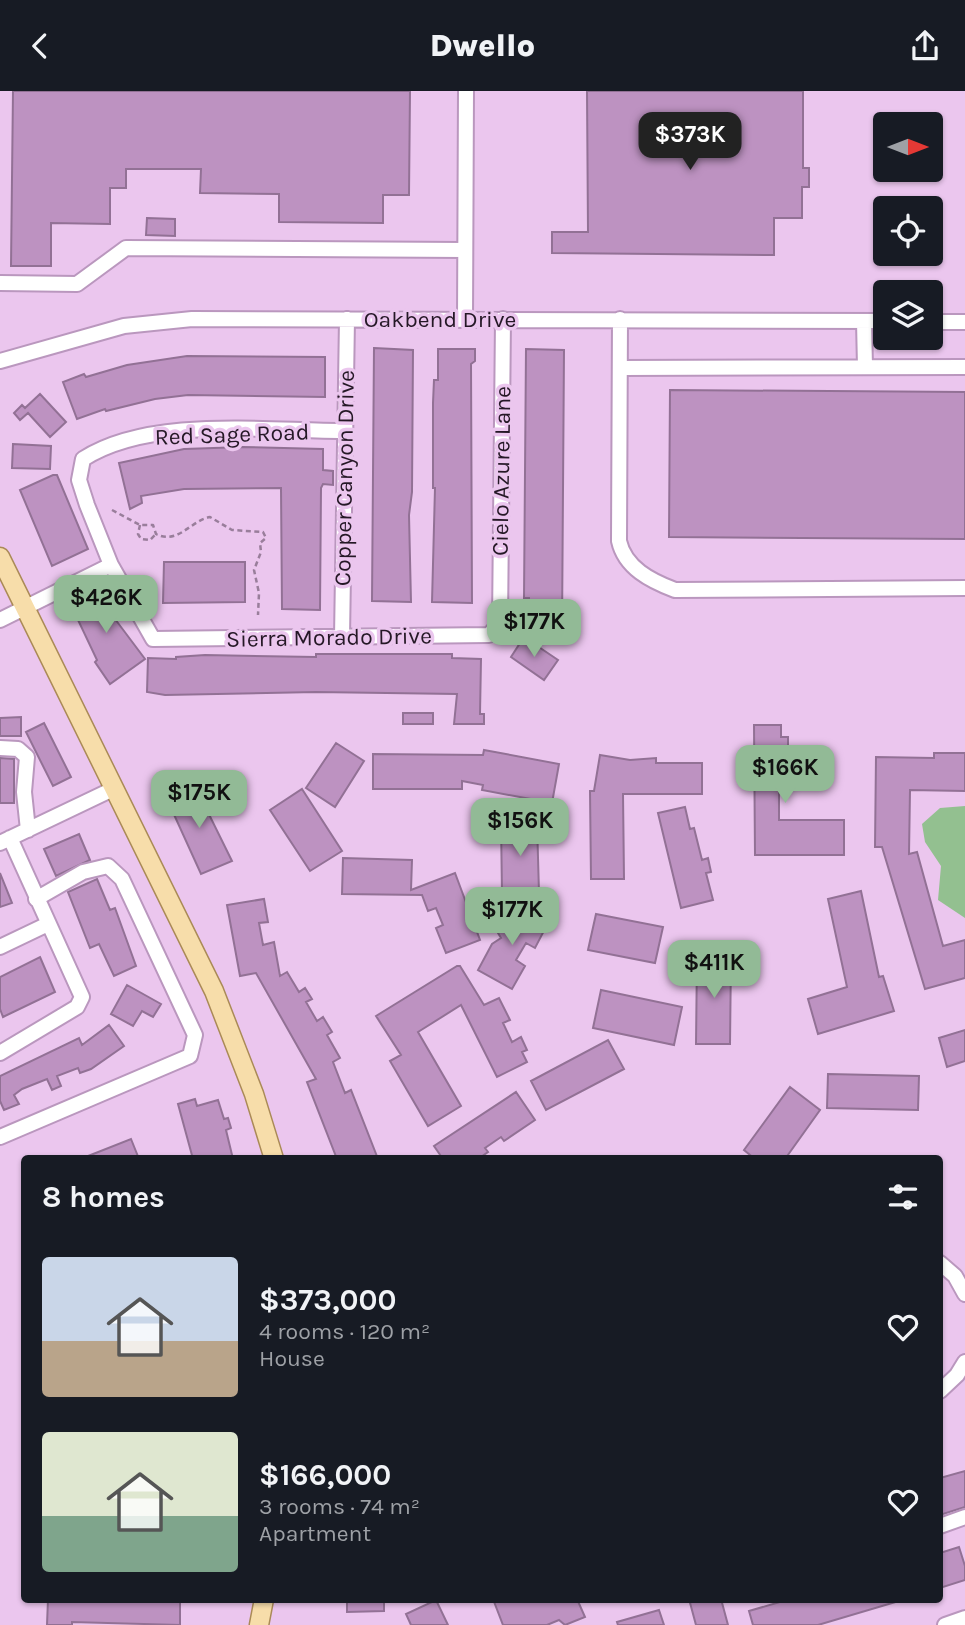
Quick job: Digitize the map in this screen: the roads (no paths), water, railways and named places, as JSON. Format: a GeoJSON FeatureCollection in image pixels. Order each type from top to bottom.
{"type":"FeatureCollection","features":[{"type":"Feature","properties":{"kind":"main road"},"geometry":{"type":"LineString","coordinates":[[0,557],[214,991],[254,1094],[273,1155]]}},
{"type":"Feature","properties":{"kind":"main road"},"geometry":{"type":"LineString","coordinates":[[259,1625],[263,1603]]}},
{"type":"Feature","properties":{"kind":"street"},"geometry":{"type":"LineString","coordinates":[[465,319],[466,91]]}},
{"type":"Feature","properties":{"kind":"street"},"geometry":{"type":"LineString","coordinates":[[0,283],[77,284],[127,248],[465,250]]}},
{"type":"Feature","properties":{"kind":"street","name":"Oakbend Drive"},"geometry":{"type":"LineString","coordinates":[[0,361],[124,326],[192,319],[873,321]]}},
{"type":"Feature","properties":{"kind":"street","name":"Copper Canyon Drive"},"geometry":{"type":"LineString","coordinates":[[342,637],[343,431],[347,319]]}},
{"type":"Feature","properties":{"kind":"street","name":"Cielo Azure Lane"},"geometry":{"type":"LineString","coordinates":[[499,623],[503,319]]}},
{"type":"Feature","properties":{"kind":"street"},"geometry":{"type":"LineString","coordinates":[[620,319],[619,541],[629,563],[655,582],[676,590],[965,588]]}},
{"type":"Feature","properties":{"kind":"street"},"geometry":{"type":"LineString","coordinates":[[864,321],[864,367]]}},
{"type":"Feature","properties":{"kind":"street"},"geometry":{"type":"LineString","coordinates":[[943,321],[965,321]]}},
{"type":"Feature","properties":{"kind":"street"},"geometry":{"type":"LineString","coordinates":[[621,368],[965,367]]}},
{"type":"Feature","properties":{"kind":"street","name":"Red Sage Road"},"geometry":{"type":"LineString","coordinates":[[111,565],[79,480],[83,459],[99,448],[166,433],[343,431]]}},
{"type":"Feature","properties":{"kind":"street"},"geometry":{"type":"LineString","coordinates":[[0,620],[111,565]]}},
{"type":"Feature","properties":{"kind":"street","name":"Sierra Morado Drive"},"geometry":{"type":"LineString","coordinates":[[111,565],[153,639],[489,635],[499,623]]}},
{"type":"Feature","properties":{"kind":"street"},"geometry":{"type":"LineString","coordinates":[[0,748],[18,749],[27,757],[24,792],[28,830]]}},
{"type":"Feature","properties":{"kind":"street"},"geometry":{"type":"LineString","coordinates":[[0,1053],[77,1007],[82,997],[36,899],[5,841],[113,789]]}},
{"type":"Feature","properties":{"kind":"street"},"geometry":{"type":"LineString","coordinates":[[0,1137],[190,1056],[195,1035],[122,879],[108,866],[83,872],[36,899]]}},
{"type":"Feature","properties":{"kind":"street"},"geometry":{"type":"LineString","coordinates":[[0,947],[48,924]]}},
{"type":"Feature","properties":{"kind":"street"},"geometry":{"type":"LineString","coordinates":[[943,1266],[964,1289]]}},
{"type":"Feature","properties":{"kind":"street"},"geometry":{"type":"LineString","coordinates":[[943,1388],[957,1375],[965,1362]]}},
{"type":"Feature","properties":{"kind":"street"},"geometry":{"type":"LineString","coordinates":[[943,1525],[965,1517]]}},
{"type":"Feature","properties":{"kind":"street"},"geometry":{"type":"LineString","coordinates":[[945,1625],[965,1618]]}}]}
